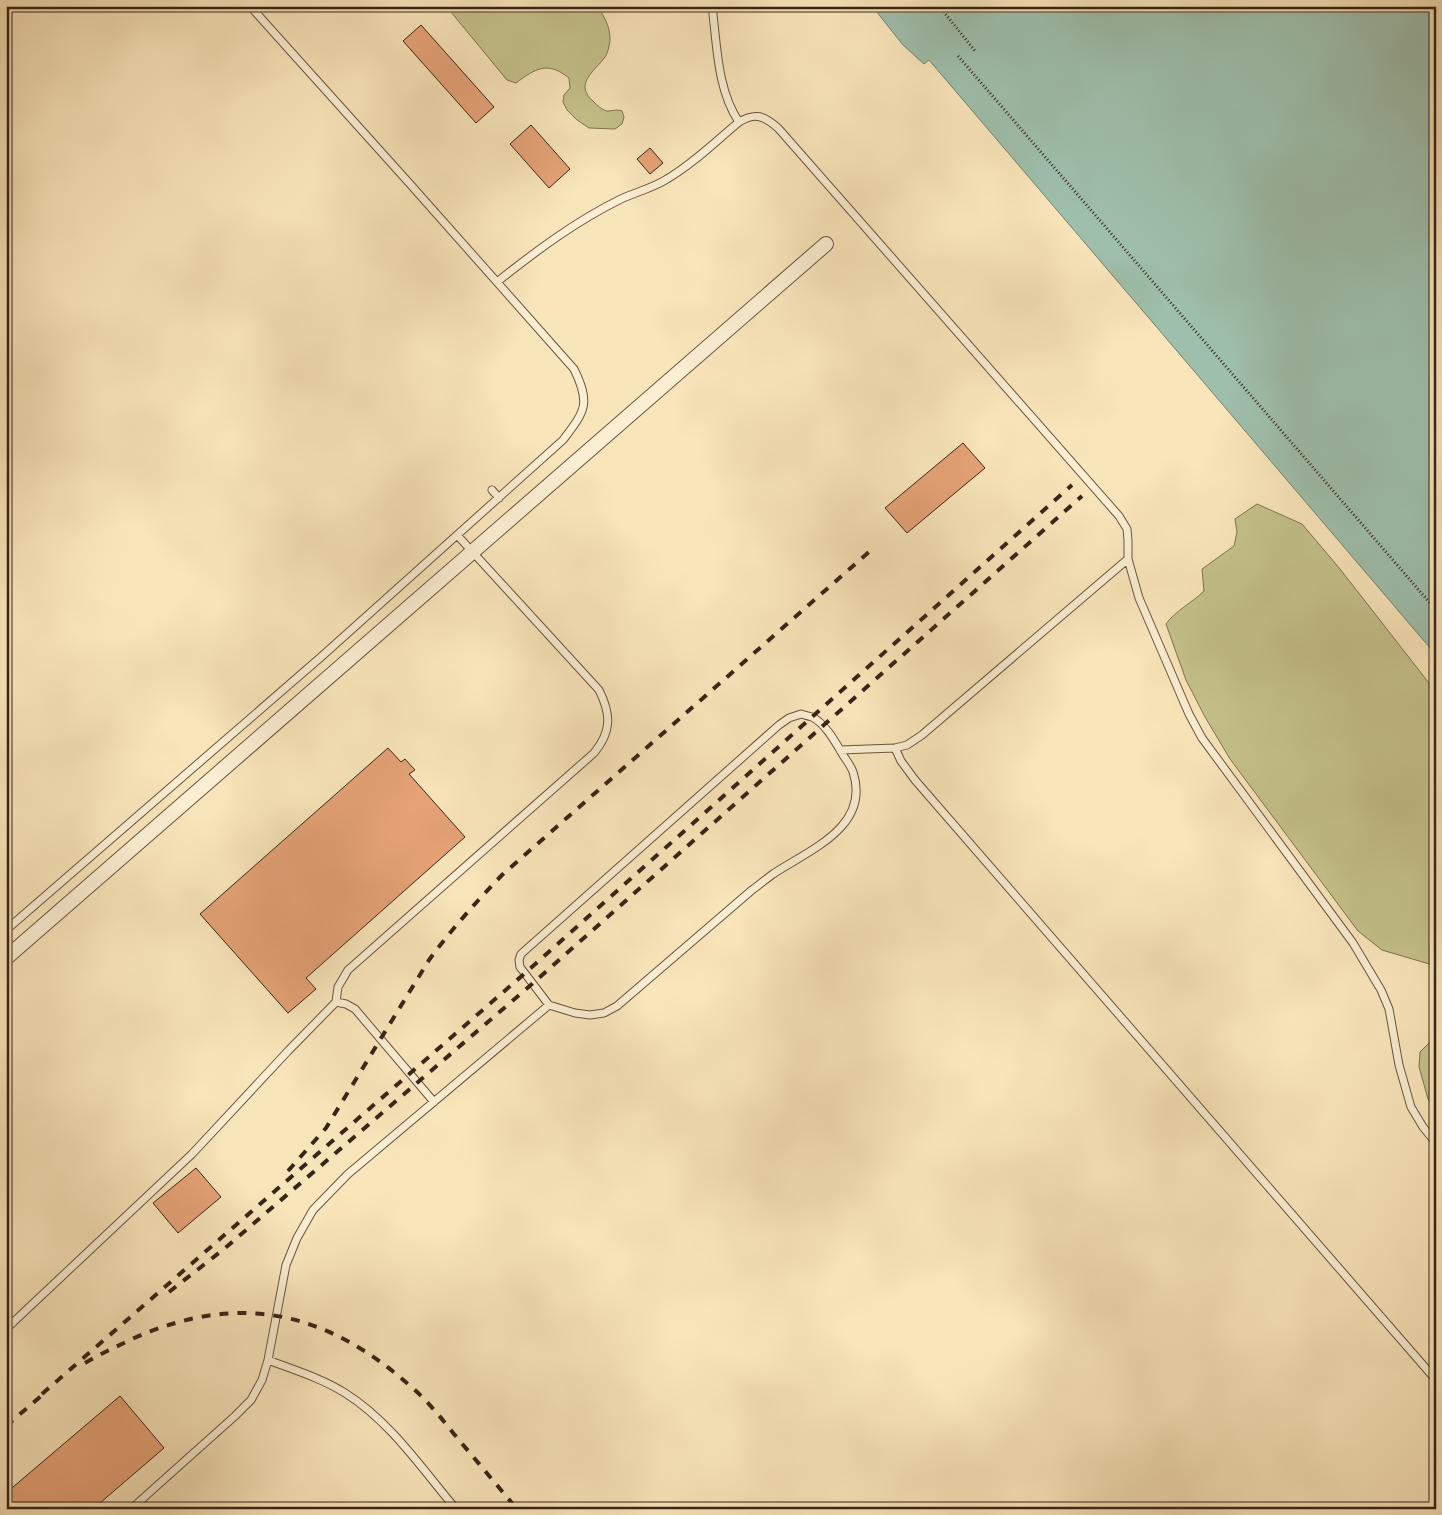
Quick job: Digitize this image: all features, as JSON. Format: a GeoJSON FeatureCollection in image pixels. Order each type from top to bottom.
{"type":"FeatureCollection","features":[{"type":"Feature","properties":{"kind":"street"},"geometry":{"type":"LineString","coordinates":[[6,958],[826,244]]}},
{"type":"Feature","properties":{"kind":"lane"},"geometry":{"type":"LineString","coordinates":[[6,930],[321,657],[563,440],[582,416],[585,402],[583,390],[574,369],[250,6]]}},
{"type":"Feature","properties":{"kind":"lane"},"geometry":{"type":"LineString","coordinates":[[712,6],[725,95],[731,110],[739,122]]}},
{"type":"Feature","properties":{"kind":"lane"},"geometry":{"type":"LineString","coordinates":[[497,282],[561,234],[621,200],[666,180],[680,171],[746,117],[756,115],[778,128],[1115,510],[1127,528],[1128,559],[1139,598],[1189,714],[1202,738],[1353,943],[1381,990],[1389,1009],[1399,1065],[1411,1107],[1423,1127],[1436,1143]]}},
{"type":"Feature","properties":{"kind":"lane"},"geometry":{"type":"LineString","coordinates":[[492,490],[499,498]]}},
{"type":"Feature","properties":{"kind":"lane"},"geometry":{"type":"LineString","coordinates":[[6,1329],[192,1154],[336,1002],[338,987],[348,970],[594,753],[602,743],[606,734],[608,711],[599,690],[457,535]]}},
{"type":"Feature","properties":{"kind":"lane"},"geometry":{"type":"LineString","coordinates":[[840,750],[895,748],[907,745],[922,735],[1128,559]]}},
{"type":"Feature","properties":{"kind":"lane"},"geometry":{"type":"LineString","coordinates":[[801,714],[813,717],[824,726],[853,771],[856,792],[854,805],[847,819],[837,832],[815,850],[772,874],[617,1006],[604,1013],[590,1016],[549,1005],[520,967],[518,960],[521,954],[789,718],[801,714]]}},
{"type":"Feature","properties":{"kind":"lane"},"geometry":{"type":"LineString","coordinates":[[895,748],[901,761],[915,780],[1436,1380]]}},
{"type":"Feature","properties":{"kind":"lane"},"geometry":{"type":"LineString","coordinates":[[336,1002],[346,1004],[355,1009],[434,1102]]}},
{"type":"Feature","properties":{"kind":"lane"},"geometry":{"type":"LineString","coordinates":[[131,1509],[251,1400],[262,1380],[268,1360],[286,1265],[297,1238],[312,1210],[348,1174],[549,1005]]}},
{"type":"Feature","properties":{"kind":"lane"},"geometry":{"type":"LineString","coordinates":[[268,1360],[326,1383],[345,1393],[363,1406],[392,1433],[456,1509]]}},
{"type":"Feature","properties":{"kind":"lane"},"geometry":{"type":"LineString","coordinates":[[1432,1509],[1436,1506]]}},
{"type":"Feature","properties":{"kind":"path"},"geometry":{"type":"LineString","coordinates":[[939,6],[975,52]]}},
{"type":"Feature","properties":{"kind":"path"},"geometry":{"type":"LineString","coordinates":[[958,56],[1436,610]]}},
{"type":"Feature","properties":{"kind":"shaded area"},"geometry":{"type":"Polygon","coordinates":[[[446,6],[597,6],[608,25],[610,43],[605,57],[587,78],[585,89],[588,96],[603,110],[622,111],[624,117],[622,124],[615,129],[589,128],[577,120],[567,110],[563,102],[564,95],[570,88],[569,78],[555,70],[542,68],[536,70],[516,83],[507,80],[446,6]]]}},
{"type":"Feature","properties":{"kind":"shaded area"},"geometry":{"type":"Polygon","coordinates":[[[872,6],[1436,6],[1436,655],[929,60],[924,64],[903,45],[872,6]]]}},
{"type":"Feature","properties":{"kind":"shaded area"},"geometry":{"type":"Polygon","coordinates":[[[1257,504],[1302,524],[1340,569],[1436,692],[1436,966],[1382,950],[1358,931],[1230,759],[1186,680],[1166,624],[1174,615],[1204,591],[1202,569],[1234,546],[1237,532],[1235,519],[1257,504]]]}},
{"type":"Feature","properties":{"kind":"shaded area"},"geometry":{"type":"Polygon","coordinates":[[[1436,1019],[1436,1110],[1428,1099],[1419,1067],[1420,1052],[1434,1038],[1436,1019]]]}},
{"type":"Feature","properties":{"kind":"building"},"geometry":{"type":"Polygon","coordinates":[[[421,25],[494,107],[476,123],[403,41],[421,25]]]}},
{"type":"Feature","properties":{"kind":"building"},"geometry":{"type":"Polygon","coordinates":[[[531,125],[570,169],[549,188],[510,144],[531,125]]]}},
{"type":"Feature","properties":{"kind":"building"},"geometry":{"type":"Polygon","coordinates":[[[650,148],[663,163],[650,174],[637,159],[650,148]]]}},
{"type":"Feature","properties":{"kind":"building"},"geometry":{"type":"Polygon","coordinates":[[[963,443],[985,468],[907,533],[885,508],[963,443]]]}},
{"type":"Feature","properties":{"kind":"building"},"geometry":{"type":"Polygon","coordinates":[[[388,748],[401,762],[405,759],[415,770],[409,774],[465,837],[306,978],[316,989],[288,1013],[200,914],[388,748]]]}},
{"type":"Feature","properties":{"kind":"building"},"geometry":{"type":"Polygon","coordinates":[[[196,1168],[221,1197],[178,1233],[153,1203],[196,1168]]]}},
{"type":"Feature","properties":{"kind":"building"},"geometry":{"type":"Polygon","coordinates":[[[120,1396],[164,1448],[93,1509],[6,1509],[6,1493],[120,1396]]]}},
{"type":"Feature","properties":{"kind":"railway"},"geometry":{"type":"LineString","coordinates":[[42,1394],[524,974],[1072,485]]}},
{"type":"Feature","properties":{"kind":"railway"},"geometry":{"type":"LineString","coordinates":[[169,1292],[224,1249],[532,984],[1082,496]]}},
{"type":"Feature","properties":{"kind":"railway"},"geometry":{"type":"LineString","coordinates":[[288,1171],[326,1128],[429,960],[492,885],[870,551]]}},
{"type":"Feature","properties":{"kind":"railway"},"geometry":{"type":"LineString","coordinates":[[85,1363],[132,1339],[172,1324],[211,1315],[247,1313],[283,1317],[317,1327],[350,1343],[383,1364],[416,1391],[436,1412],[517,1509]]}},
{"type":"Feature","properties":{"kind":"railway"},"geometry":{"type":"LineString","coordinates":[[6,1426],[47,1391]]}}]}
